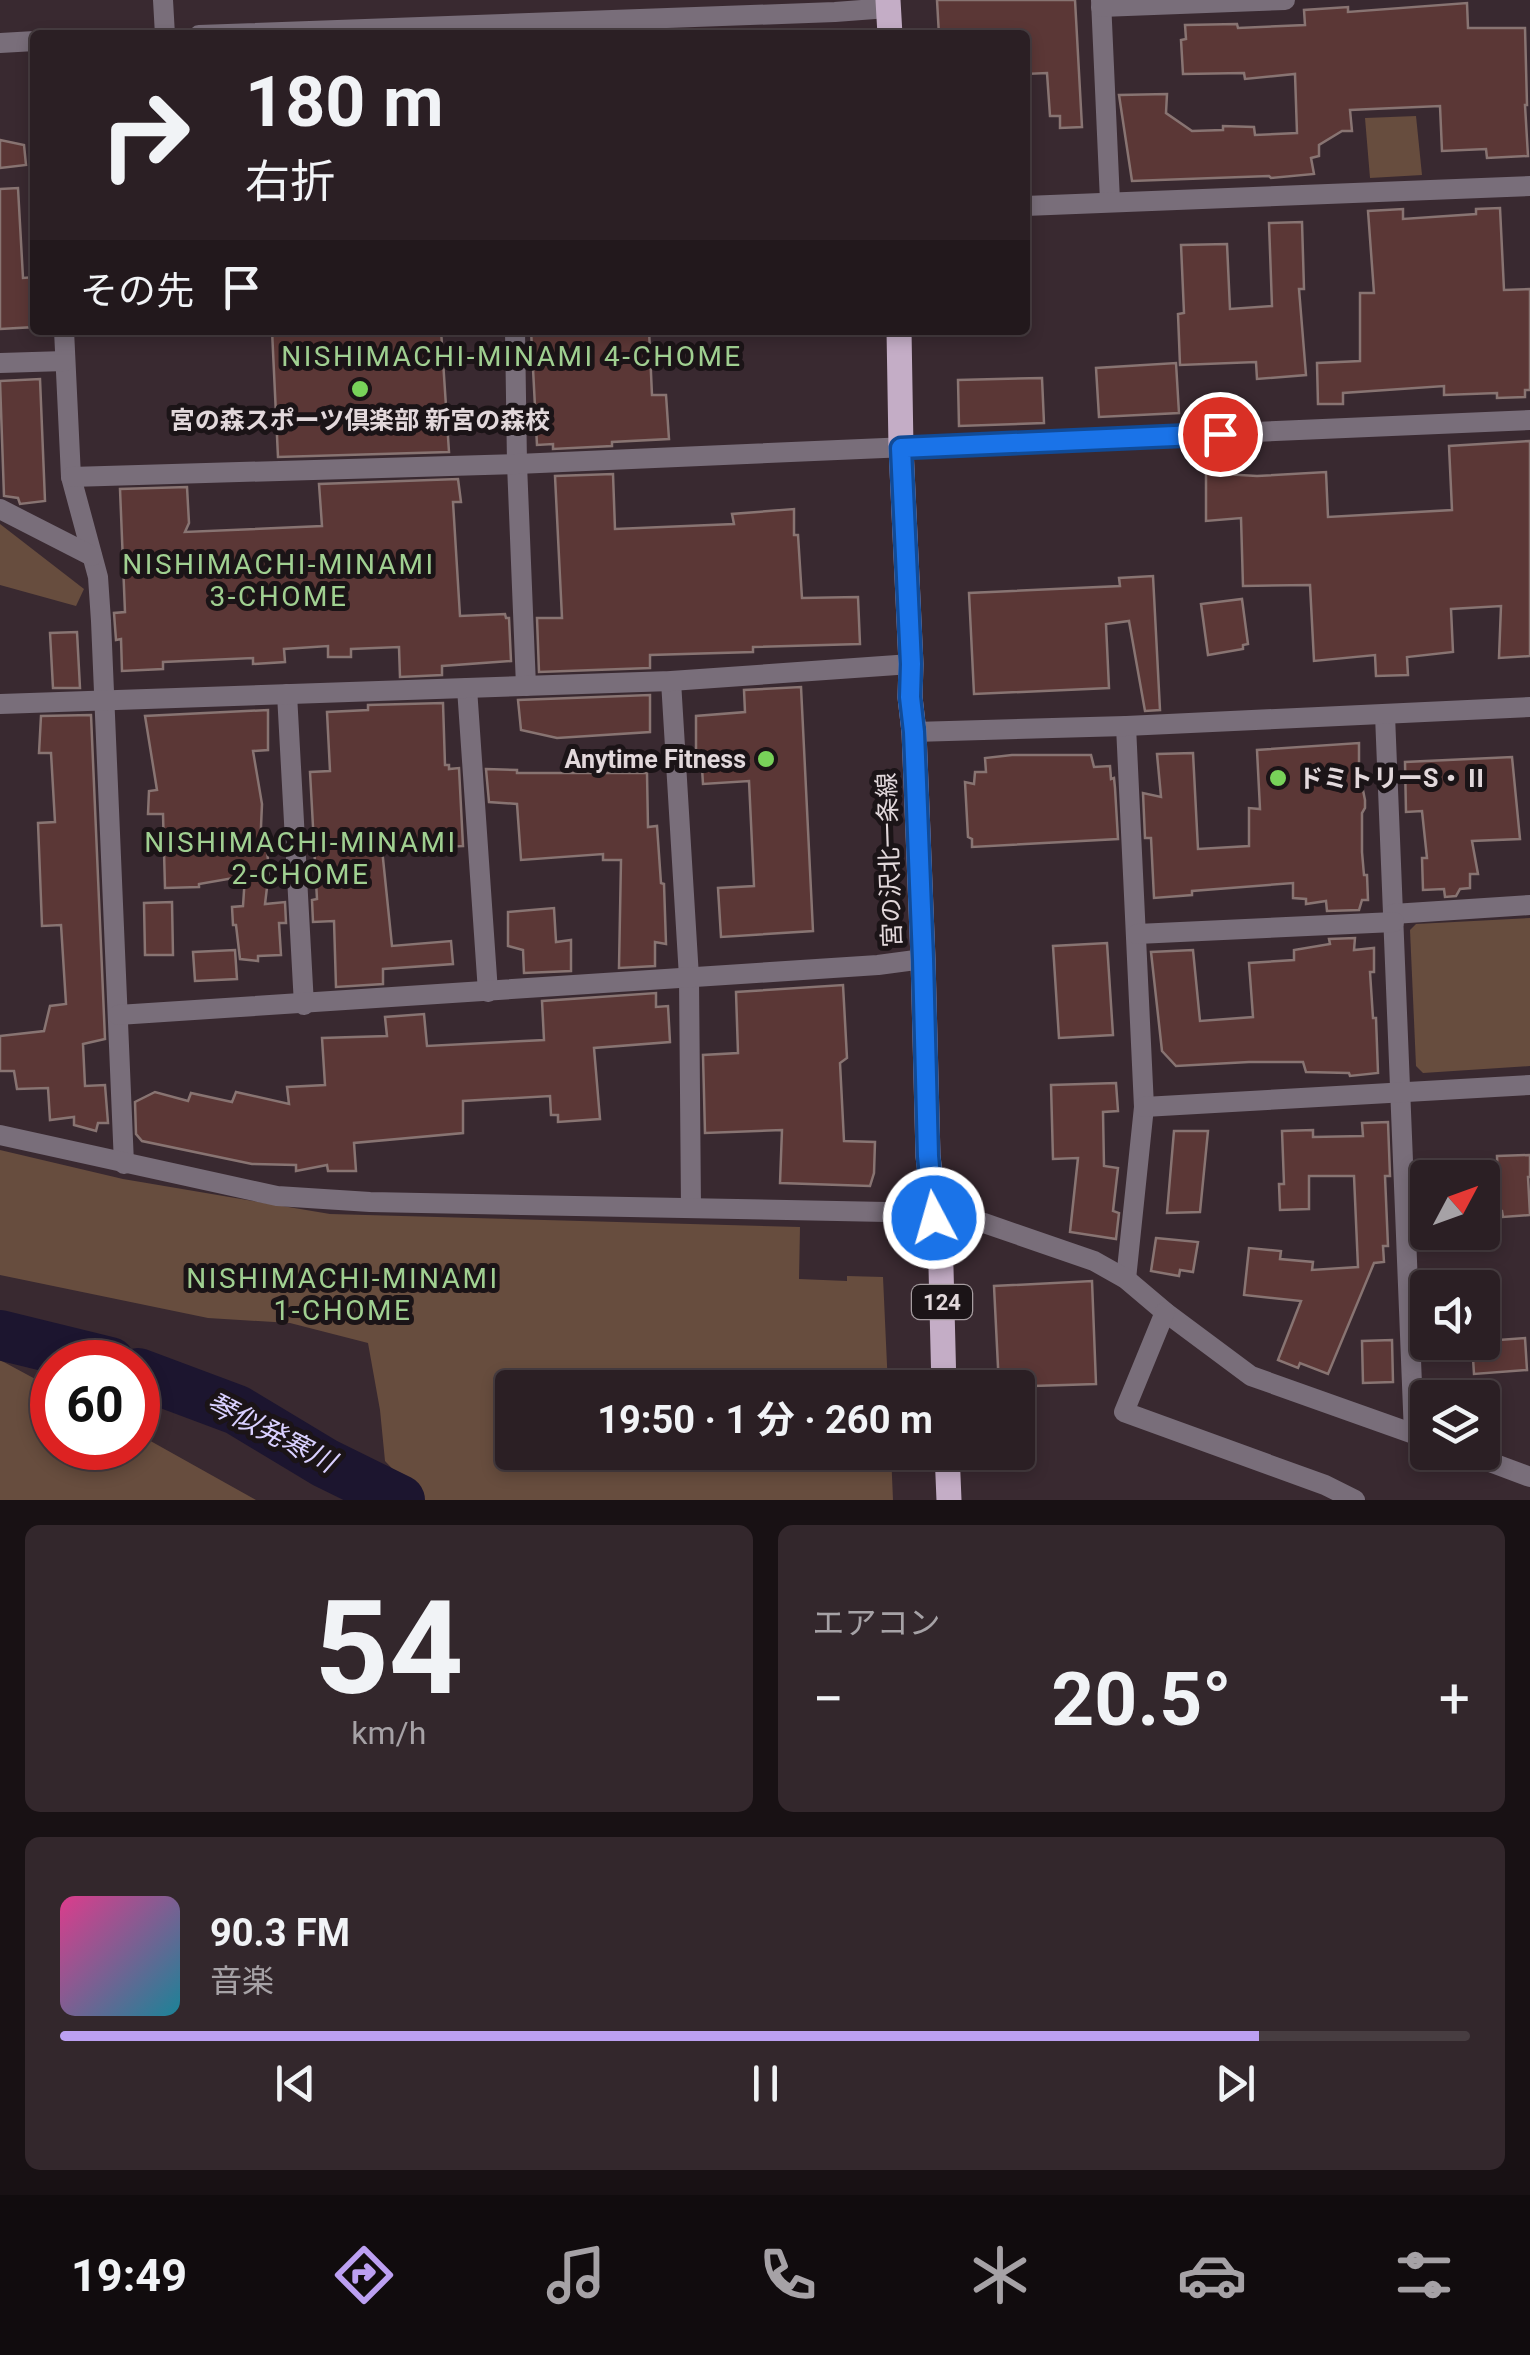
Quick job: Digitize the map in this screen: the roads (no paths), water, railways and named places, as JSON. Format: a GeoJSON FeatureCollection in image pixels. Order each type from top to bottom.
{"type":"FeatureCollection","features":[{"type":"Feature","properties":{"kind":"main road"},"geometry":{"type":"LineString","coordinates":[[888,4],[890,30]]}},
{"type":"Feature","properties":{"kind":"main road","name":"宮の沢北一条線"},"geometry":{"type":"LineString","coordinates":[[899,335],[928,1156],[940,1268],[943,1370]]}},
{"type":"Feature","properties":{"kind":"main road"},"geometry":{"type":"LineString","coordinates":[[947,1470],[949,1500]]}},
{"type":"Feature","properties":{"kind":"street"},"geometry":{"type":"LineString","coordinates":[[163,0],[165,30]]}},
{"type":"Feature","properties":{"kind":"street"},"geometry":{"type":"LineString","coordinates":[[1110,202],[1101,4],[1285,0]]}},
{"type":"Feature","properties":{"kind":"street"},"geometry":{"type":"LineString","coordinates":[[449,30],[835,12],[888,4]]}},
{"type":"Feature","properties":{"kind":"street"},"geometry":{"type":"LineString","coordinates":[[0,43],[30,41]]}},
{"type":"Feature","properties":{"kind":"street"},"geometry":{"type":"LineString","coordinates":[[1030,206],[1530,186]]}},
{"type":"Feature","properties":{"kind":"street"},"geometry":{"type":"LineString","coordinates":[[64,335],[71,476],[98,577],[102,621],[124,1164]]}},
{"type":"Feature","properties":{"kind":"street"},"geometry":{"type":"LineString","coordinates":[[515,335],[526,686]]}},
{"type":"Feature","properties":{"kind":"street"},"geometry":{"type":"LineString","coordinates":[[0,363],[66,361]]}},
{"type":"Feature","properties":{"kind":"street"},"geometry":{"type":"LineString","coordinates":[[71,476],[517,464],[1530,420]]}},
{"type":"Feature","properties":{"kind":"street"},"geometry":{"type":"LineString","coordinates":[[0,509],[92,556]]}},
{"type":"Feature","properties":{"kind":"street"},"geometry":{"type":"LineString","coordinates":[[0,704],[671,681],[911,664]]}},
{"type":"Feature","properties":{"kind":"street"},"geometry":{"type":"LineString","coordinates":[[671,681],[689,976],[691,1208]]}},
{"type":"Feature","properties":{"kind":"street"},"geometry":{"type":"LineString","coordinates":[[467,688],[488,992]]}},
{"type":"Feature","properties":{"kind":"street"},"geometry":{"type":"LineString","coordinates":[[287,694],[304,1005]]}},
{"type":"Feature","properties":{"kind":"street"},"geometry":{"type":"LineString","coordinates":[[914,732],[1530,708]]}},
{"type":"Feature","properties":{"kind":"street"},"geometry":{"type":"LineString","coordinates":[[1385,715],[1400,1092],[1418,1380]]}},
{"type":"Feature","properties":{"kind":"street"},"geometry":{"type":"LineString","coordinates":[[1126,726],[1144,1107],[1126,1279]]}},
{"type":"Feature","properties":{"kind":"street"},"geometry":{"type":"LineString","coordinates":[[1136,934],[1530,905]]}},
{"type":"Feature","properties":{"kind":"street"},"geometry":{"type":"LineString","coordinates":[[118,1015],[878,966],[923,959]]}},
{"type":"Feature","properties":{"kind":"street"},"geometry":{"type":"LineString","coordinates":[[1144,1107],[1530,1084]]}},
{"type":"Feature","properties":{"kind":"street"},"geometry":{"type":"LineString","coordinates":[[0,1135],[277,1196],[370,1202],[888,1212],[984,1223],[1094,1261],[1126,1279],[1251,1376],[1410,1432]]}},
{"type":"Feature","properties":{"kind":"street"},"geometry":{"type":"LineString","coordinates":[[1165,1312],[1124,1412],[1325,1485],[1355,1500]]}},
{"type":"Feature","properties":{"kind":"street"},"geometry":{"type":"LineString","coordinates":[[1500,1466],[1530,1478]]}},
{"type":"Feature","properties":{"kind":"waterway","name":"琴似発寒川"},"geometry":{"type":"LineString","coordinates":[[0,1335],[30,1342]]}},
{"type":"Feature","properties":{"kind":"waterway","name":"琴似発寒川"},"geometry":{"type":"LineString","coordinates":[[160,1381],[237,1410],[325,1463],[400,1500]]}},
{"type":"Feature","properties":{"kind":"place","name":"宮の森スポーツ倶楽部 新宮の森校"},"geometry":{"type":"Point","coordinates":[360,389]}},
{"type":"Feature","properties":{"kind":"place","name":"Anytime Fitness"},"geometry":{"type":"Point","coordinates":[766,759]}},
{"type":"Feature","properties":{"kind":"place","name":"ドミトリーS・Ⅱ"},"geometry":{"type":"Point","coordinates":[1278,778]}},
{"type":"Feature","properties":{"kind":"district","name":"NISHIMACHI-MINAMI 4-CHOME"},"geometry":{"type":"Point","coordinates":[512,356]}},
{"type":"Feature","properties":{"kind":"district","name":"NISHIMACHI-MINAMI 3-CHOME"},"geometry":{"type":"Point","coordinates":[279,580]}},
{"type":"Feature","properties":{"kind":"district","name":"NISHIMACHI-MINAMI 2-CHOME"},"geometry":{"type":"Point","coordinates":[301,858]}},
{"type":"Feature","properties":{"kind":"district","name":"NISHIMACHI-MINAMI 1-CHOME"},"geometry":{"type":"Point","coordinates":[343,1294]}}]}
